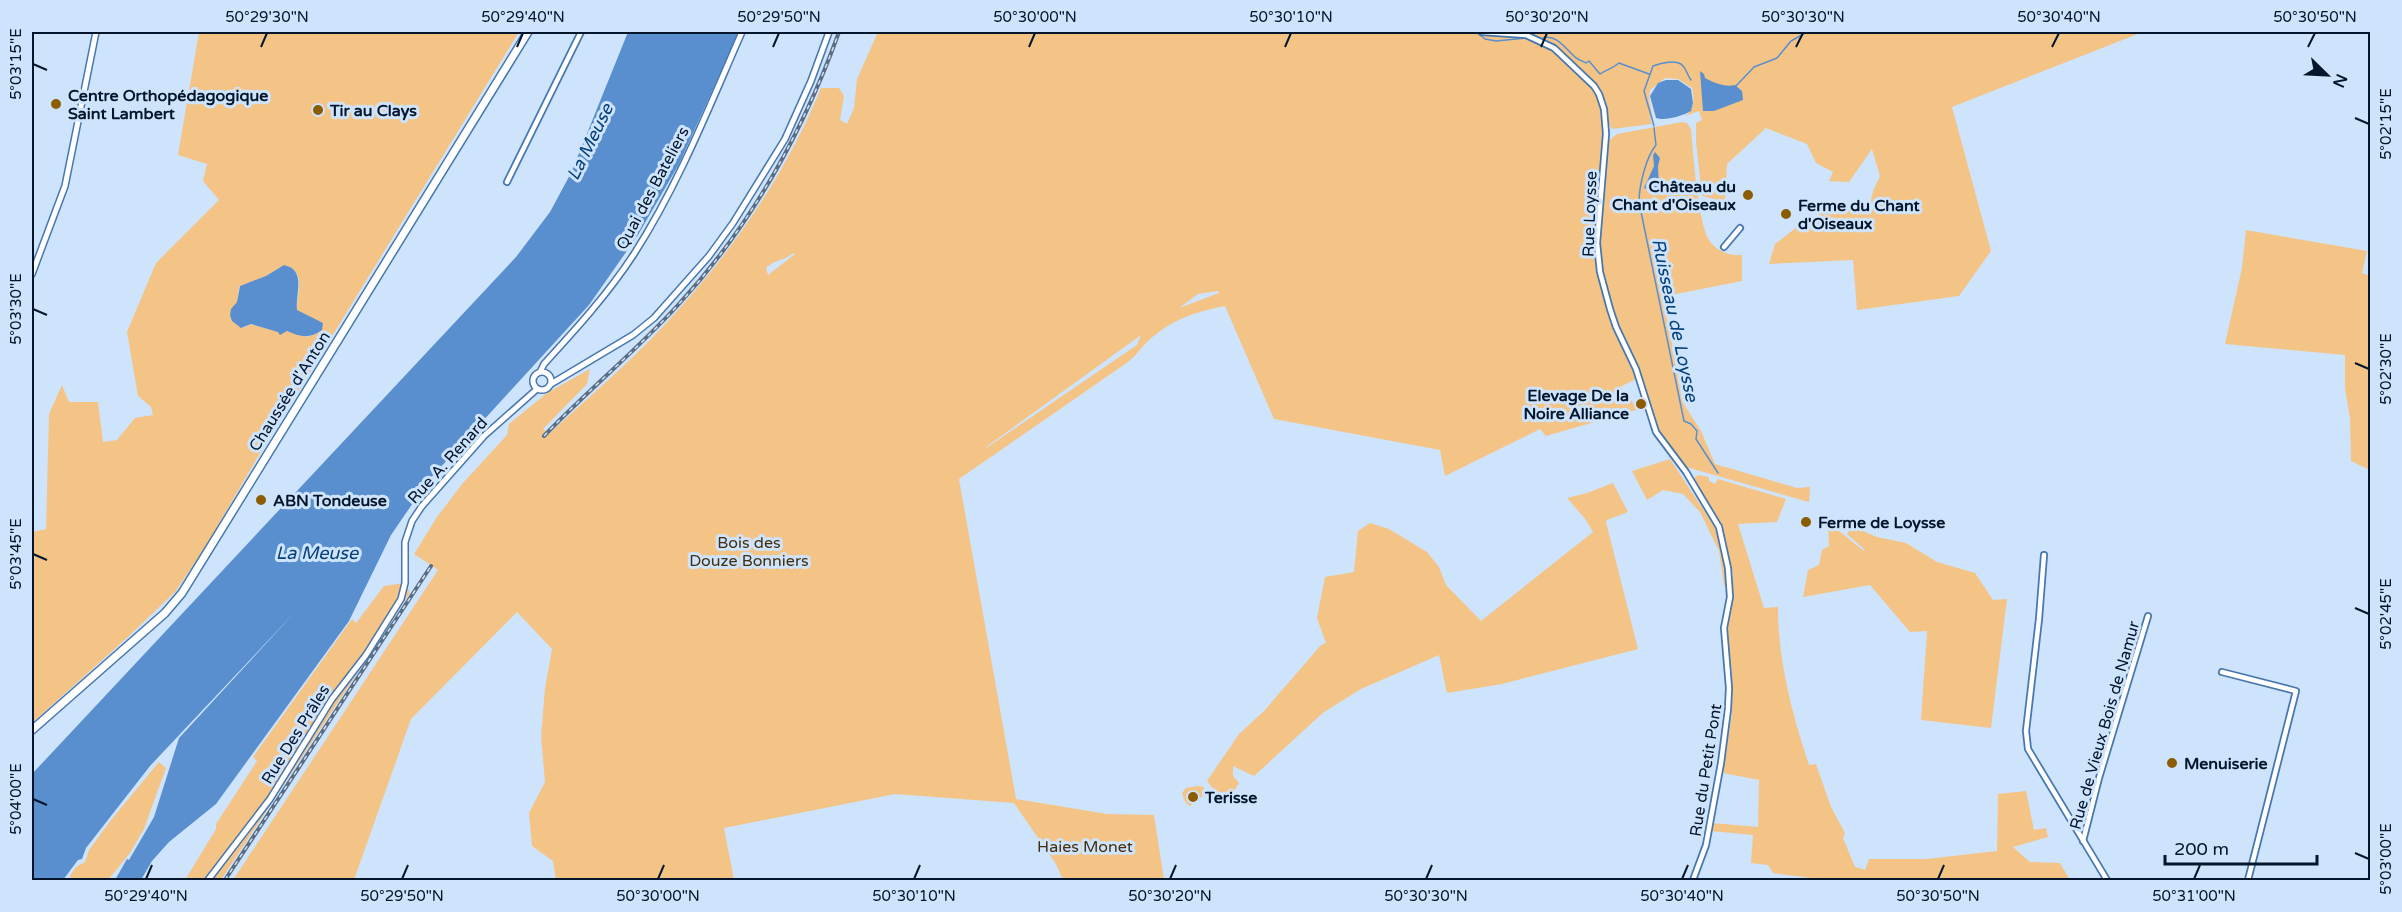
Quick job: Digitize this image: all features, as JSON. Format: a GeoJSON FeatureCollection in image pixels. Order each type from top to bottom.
{"type":"FeatureCollection","features":[{"type":"Feature","properties":{"kind":"main road","name":"Chaussée d'Anton"},"geometry":{"type":"LineString","coordinates":[[32,730],[165,613],[182,593],[528,32]]}},
{"type":"Feature","properties":{"kind":"street"},"geometry":{"type":"LineString","coordinates":[[32,274],[65,186],[96,32]]}},
{"type":"Feature","properties":{"kind":"street"},"geometry":{"type":"LineString","coordinates":[[507,182],[580,32]]}},
{"type":"Feature","properties":{"kind":"street","name":"Quai des Bateliers"},"geometry":{"type":"LineString","coordinates":[[540,372],[544,364],[599,302],[633,255],[683,167],[742,32]]}},
{"type":"Feature","properties":{"kind":"street"},"geometry":{"type":"LineString","coordinates":[[551,384],[549,375],[540,372],[534,378],[534,386],[537,389],[543,391],[548,389],[551,384],[633,335],[654,318],[709,256],[733,223],[785,140],[830,32]]}},
{"type":"Feature","properties":{"kind":"street","name":"Rue Loysse"},"geometry":{"type":"LineString","coordinates":[[1482,32],[1526,35],[1554,48],[1594,86],[1599,94],[1604,109],[1606,134],[1597,243],[1600,272],[1616,327],[1636,369],[1656,432],[1677,460]]}},
{"type":"Feature","properties":{"kind":"street"},"geometry":{"type":"LineString","coordinates":[[1724,247],[1740,228]]}},
{"type":"Feature","properties":{"kind":"street","name":"Rue A. Renard"},"geometry":{"type":"LineString","coordinates":[[401,600],[405,583],[405,542],[412,521],[422,506],[484,436],[537,389]]}},
{"type":"Feature","properties":{"kind":"street","name":"Rue du Petit Pont"},"geometry":{"type":"LineString","coordinates":[[1677,460],[1719,527],[1728,568],[1730,597],[1724,628],[1729,688],[1725,741],[1706,845],[1693,880]]}},
{"type":"Feature","properties":{"kind":"street","name":"Rue de Vieux Bois de Namur"},"geometry":{"type":"LineString","coordinates":[[2044,555],[2026,731],[2027,744],[2033,760],[2107,880]]}},
{"type":"Feature","properties":{"kind":"street","name":"Rue Des Prâles"},"geometry":{"type":"LineString","coordinates":[[208,880],[270,799],[332,699],[366,655],[401,600]]}},
{"type":"Feature","properties":{"kind":"street","name":"Rue de Vieux Bois de Namur"},"geometry":{"type":"LineString","coordinates":[[2083,841],[2099,778],[2148,616]]}},
{"type":"Feature","properties":{"kind":"street"},"geometry":{"type":"LineString","coordinates":[[2222,672],[2296,691],[2248,880]]}},
{"type":"Feature","properties":{"kind":"green space"},"geometry":{"type":"Polygon","coordinates":[[[199,32],[519,32],[259,455],[204,549],[175,592],[32,723],[32,532],[46,529],[49,414],[62,385],[69,402],[98,402],[103,442],[117,440],[135,418],[153,415],[151,407],[138,396],[127,332],[156,263],[219,200],[203,181],[207,164],[178,155],[199,32]],[[284,265],[266,276],[239,287],[237,302],[230,315],[243,328],[251,324],[302,336],[310,336],[322,330],[297,310],[299,284],[296,272],[284,265]]]}},
{"type":"Feature","properties":{"kind":"green space","name":"Bois des Douze Bonniers"},"geometry":{"type":"Polygon","coordinates":[[[878,32],[2143,32],[1952,107],[1991,251],[1959,296],[1857,310],[1853,260],[1769,264],[1775,244],[1797,227],[1817,218],[1828,201],[1868,215],[1873,191],[1880,176],[1872,149],[1849,182],[1829,181],[1833,172],[1816,163],[1807,144],[1766,128],[1727,164],[1725,202],[1702,196],[1696,123],[1702,120],[1699,111],[1685,116],[1693,104],[1692,88],[1678,79],[1665,78],[1650,90],[1649,99],[1654,124],[1649,115],[1652,124],[1612,129],[1597,87],[1591,81],[1600,99],[1605,119],[1606,139],[1598,223],[1598,260],[1610,313],[1636,379],[1620,387],[1630,397],[1636,410],[1546,436],[1540,429],[1445,476],[1440,450],[1274,419],[1225,306],[1188,316],[1163,329],[1128,362],[959,479],[1016,799],[1107,814],[1154,815],[1164,880],[1063,880],[1056,864],[1014,803],[895,794],[724,828],[734,880],[556,880],[553,861],[532,846],[529,813],[545,782],[541,737],[545,688],[552,649],[517,612],[411,719],[354,880],[233,880],[438,570],[414,554],[437,517],[463,483],[507,435],[509,424],[547,393],[590,369],[587,384],[543,429],[549,434],[648,343],[721,259],[759,205],[793,148],[821,88],[839,88],[844,96],[840,120],[847,124],[854,108],[857,79],[878,32]],[[795,254],[766,268],[768,275],[795,254]],[[1218,291],[1198,294],[1179,308],[1219,293],[1218,291]],[[1141,335],[986,447],[1137,345],[1141,335]]]}},
{"type":"Feature","properties":{"kind":"green space"},"geometry":{"type":"Polygon","coordinates":[[[1687,123],[1691,129],[1697,187],[1705,231],[1709,240],[1719,250],[1732,255],[1742,255],[1742,281],[1661,297],[1670,331],[1682,401],[1701,431],[1715,464],[1797,488],[1810,487],[1809,502],[1686,467],[1662,437],[1638,370],[1611,306],[1601,261],[1600,234],[1607,142],[1617,134],[1687,123]]]}},
{"type":"Feature","properties":{"kind":"green space"},"geometry":{"type":"Polygon","coordinates":[[[2246,230],[2367,251],[2362,273],[2370,276],[2370,470],[2351,461],[2350,419],[2345,388],[2345,355],[2225,344],[2242,268],[2246,230]]]}},
{"type":"Feature","properties":{"kind":"green space"},"geometry":{"type":"Polygon","coordinates":[[[1670,459],[1717,530],[1725,563],[1727,588],[1724,585],[1719,551],[1700,512],[1683,494],[1663,490],[1647,500],[1632,471],[1670,459]]]}},
{"type":"Feature","properties":{"kind":"green space"},"geometry":{"type":"Polygon","coordinates":[[[1698,475],[1709,477],[1709,481],[1715,484],[1718,479],[1786,499],[1777,522],[1738,524],[1764,608],[1778,607],[1783,667],[1797,726],[1809,765],[1816,764],[1831,807],[1845,833],[1843,838],[1855,867],[1865,870],[1869,859],[1926,859],[1997,851],[1998,794],[2026,791],[2034,830],[2046,828],[2048,837],[2013,847],[2030,862],[2060,863],[2070,880],[1827,880],[1773,873],[1768,865],[1751,863],[1753,835],[1711,831],[1712,823],[1758,827],[1759,780],[1723,773],[1732,713],[1732,674],[1726,628],[1733,596],[1733,574],[1721,528],[1694,478],[1698,475]]]}},
{"type":"Feature","properties":{"kind":"green space"},"geometry":{"type":"Polygon","coordinates":[[[1613,483],[1628,512],[1606,522],[1638,649],[1502,684],[1447,693],[1439,655],[1361,689],[1324,712],[1254,776],[1233,766],[1233,776],[1239,783],[1227,802],[1207,781],[1239,734],[1264,711],[1321,645],[1326,643],[1317,618],[1325,577],[1354,572],[1358,531],[1370,523],[1389,529],[1427,552],[1439,567],[1446,585],[1481,621],[1593,532],[1567,498],[1613,483]]]}},
{"type":"Feature","properties":{"kind":"green space"},"geometry":{"type":"Polygon","coordinates":[[[1857,517],[1865,532],[1906,543],[1937,562],[1975,573],[1993,600],[2007,599],[1991,728],[1921,720],[1927,631],[1910,632],[1870,585],[1803,597],[1808,570],[1819,565],[1822,550],[1829,546],[1828,522],[1865,550],[1847,534],[1857,517]]]}},
{"type":"Feature","properties":{"kind":"green space"},"geometry":{"type":"Polygon","coordinates":[[[405,583],[410,593],[221,880],[185,880],[216,829],[216,824],[257,761],[253,757],[352,619],[356,623],[384,586],[405,583]]]}},
{"type":"Feature","properties":{"kind":"green space"},"geometry":{"type":"Polygon","coordinates":[[[159,762],[166,768],[144,829],[130,853],[108,880],[71,879],[70,876],[76,867],[85,862],[89,850],[111,820],[159,762]]]}},
{"type":"Feature","properties":{"kind":"green space","name":"Terisse"},"geometry":{"type":"Polygon","coordinates":[[[1204,787],[1205,794],[1190,806],[1185,802],[1182,793],[1186,788],[1204,787]]]}},
{"type":"Feature","properties":{"kind":"water","name":"La Meuse"},"geometry":{"type":"Polygon","coordinates":[[[628,32],[739,32],[679,164],[638,235],[589,305],[428,481],[391,535],[349,621],[216,804],[169,842],[152,861],[141,880],[115,880],[154,817],[179,738],[296,611],[150,766],[86,848],[82,859],[78,860],[63,880],[32,880],[32,774],[516,257],[550,212],[571,173],[628,32]]]}},
{"type":"Feature","properties":{"kind":"water"},"geometry":{"type":"Polygon","coordinates":[[[1700,71],[1705,78],[1715,83],[1735,85],[1742,91],[1743,100],[1714,111],[1703,111],[1700,71]]]}},
{"type":"Feature","properties":{"kind":"water"},"geometry":{"type":"Polygon","coordinates":[[[1678,80],[1691,89],[1693,103],[1691,111],[1673,118],[1656,118],[1650,96],[1658,83],[1678,80]]]}},
{"type":"Feature","properties":{"kind":"water"},"geometry":{"type":"Polygon","coordinates":[[[1655,152],[1660,158],[1659,188],[1653,192],[1653,182],[1649,184],[1651,190],[1644,188],[1654,166],[1655,152]]]}},
{"type":"Feature","properties":{"kind":"water"},"geometry":{"type":"Polygon","coordinates":[[[284,265],[291,268],[298,277],[297,310],[323,323],[322,330],[309,336],[287,331],[280,335],[278,332],[251,324],[241,328],[232,321],[231,309],[237,302],[240,286],[266,276],[284,265]]]}},
{"type":"Feature","properties":{"kind":"waterway","name":"Ruisseau de Loysse"},"geometry":{"type":"LineString","coordinates":[[1462,32],[1476,32],[1485,39],[1496,41],[1527,38]]}},
{"type":"Feature","properties":{"kind":"waterway"},"geometry":{"type":"LineString","coordinates":[[1735,87],[1754,67],[1777,58],[1791,41],[1807,32]]}},
{"type":"Feature","properties":{"kind":"waterway","name":"Ruisseau de Loysse"},"geometry":{"type":"LineString","coordinates":[[1543,38],[1556,40],[1576,58],[1586,63],[1589,61],[1600,74],[1619,63],[1649,74]]}},
{"type":"Feature","properties":{"kind":"waterway","name":"Ruisseau de Loysse"},"geometry":{"type":"LineString","coordinates":[[1654,126],[1644,91],[1653,66],[1669,62],[1680,64],[1691,80]]}},
{"type":"Feature","properties":{"kind":"waterway","name":"Ruisseau de Loysse"},"geometry":{"type":"LineString","coordinates":[[1654,128],[1656,145],[1644,172],[1639,202],[1684,421],[1691,424],[1697,431],[1696,439],[1718,473]]}},
{"type":"Feature","properties":{"kind":"railway"},"geometry":{"type":"LineString","coordinates":[[544,436],[662,322],[728,244],[751,211],[791,142],[809,106],[839,32]]}},
{"type":"Feature","properties":{"kind":"railway"},"geometry":{"type":"LineString","coordinates":[[225,880],[431,566]]}},
{"type":"Feature","properties":{"kind":"place","name":"Centre Orthopédagogique Saint Lambert"},"geometry":{"type":"Point","coordinates":[56,104]}},
{"type":"Feature","properties":{"kind":"place","name":"Tir au Clays"},"geometry":{"type":"Point","coordinates":[318,110]}},
{"type":"Feature","properties":{"kind":"place","name":"Château du Chant d'Oiseaux"},"geometry":{"type":"Point","coordinates":[1748,195]}},
{"type":"Feature","properties":{"kind":"place","name":"Ferme du Chant d'Oiseaux"},"geometry":{"type":"Point","coordinates":[1786,214]}},
{"type":"Feature","properties":{"kind":"place","name":"Elevage De la Noire Alliance"},"geometry":{"type":"Point","coordinates":[1641,404]}},
{"type":"Feature","properties":{"kind":"place","name":"ABN Tondeuse"},"geometry":{"type":"Point","coordinates":[261,500]}},
{"type":"Feature","properties":{"kind":"place","name":"Ferme de Loysse"},"geometry":{"type":"Point","coordinates":[1806,522]}},
{"type":"Feature","properties":{"kind":"place","name":"Menuiserie"},"geometry":{"type":"Point","coordinates":[2172,763]}},
{"type":"Feature","properties":{"kind":"place","name":"Terisse"},"geometry":{"type":"Point","coordinates":[1193,797]}},
{"type":"Feature","properties":{"kind":"park label","name":"Haies Monet"},"geometry":{"type":"Point","coordinates":[1085,846]}}]}
